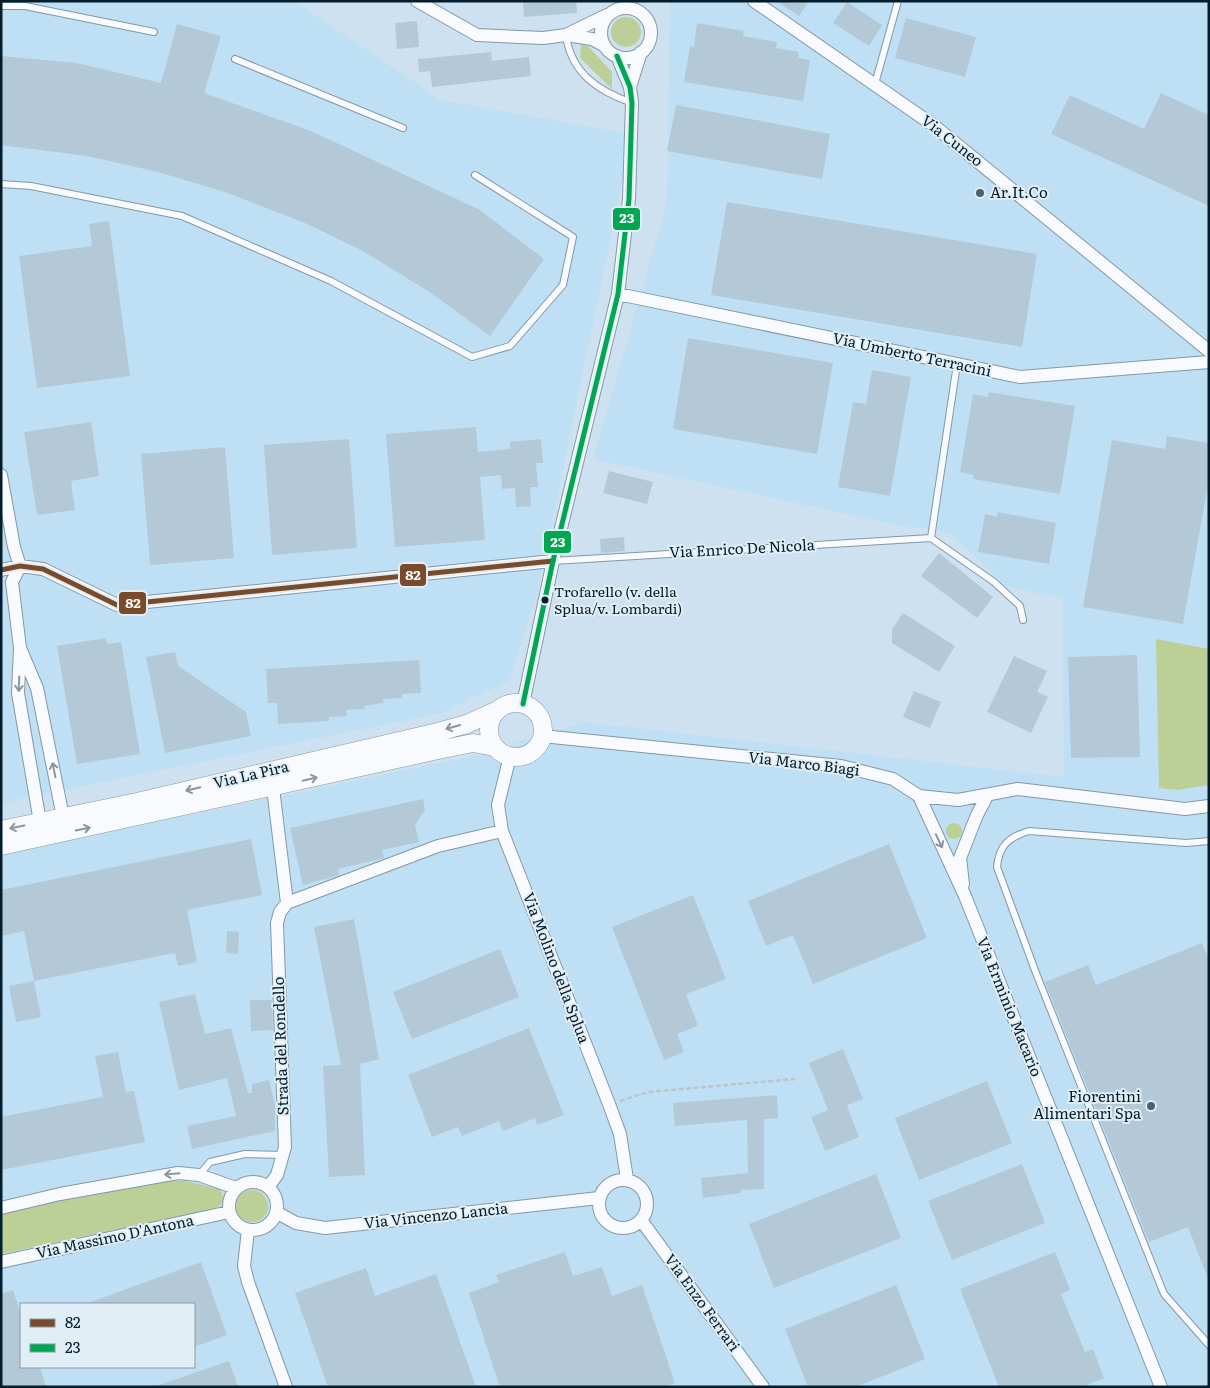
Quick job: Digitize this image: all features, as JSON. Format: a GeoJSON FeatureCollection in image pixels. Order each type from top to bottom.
{"type":"FeatureCollection","features":[{"type":"Feature","properties":{"kind":"street"},"geometry":{"type":"LineString","coordinates":[[417,1],[477,35],[543,38],[566,36],[592,39],[617,56],[626,58],[641,52]]}},
{"type":"Feature","properties":{"kind":"street"},"geometry":{"type":"LineString","coordinates":[[630,87],[641,52],[650,39],[651,30],[640,1]]}},
{"type":"Feature","properties":{"kind":"street","name":"Via Cuneo"},"geometry":{"type":"LineString","coordinates":[[754,1],[933,125],[1209,351]]}},
{"type":"Feature","properties":{"kind":"street"},"geometry":{"type":"LineString","coordinates":[[566,36],[607,16],[623,4],[644,15]]}},
{"type":"Feature","properties":{"kind":"street"},"geometry":{"type":"LineString","coordinates":[[604,46],[601,30],[607,16]]}},
{"type":"Feature","properties":{"kind":"street"},"geometry":{"type":"LineString","coordinates":[[523,704],[553,561],[618,294],[629,199],[632,103],[630,87],[617,56]]}},
{"type":"Feature","properties":{"kind":"street","name":"Via Umberto Terracini"},"geometry":{"type":"LineString","coordinates":[[618,294],[1020,377],[1209,362]]}},
{"type":"Feature","properties":{"kind":"street"},"geometry":{"type":"LineString","coordinates":[[1,475],[14,547],[20,566],[12,582],[20,648],[18,693],[40,822]]}},
{"type":"Feature","properties":{"kind":"street"},"geometry":{"type":"LineString","coordinates":[[1,570],[20,566],[43,569],[116,605],[553,561]]}},
{"type":"Feature","properties":{"kind":"street"},"geometry":{"type":"LineString","coordinates":[[20,648],[38,688],[63,817]]}},
{"type":"Feature","properties":{"kind":"street"},"geometry":{"type":"LineString","coordinates":[[498,710],[514,703],[523,704],[531,707],[541,720],[542,736],[534,750],[519,756],[503,751]]}},
{"type":"Feature","properties":{"kind":"street","name":"Via Molino della Splua"},"geometry":{"type":"LineString","coordinates":[[498,710],[493,716],[489,732],[503,751],[498,805],[502,831],[620,1134],[627,1180]]}},
{"type":"Feature","properties":{"kind":"street","name":"Via La Pira"},"geometry":{"type":"LineString","coordinates":[[1,830],[438,732],[467,724],[498,710]]}},
{"type":"Feature","properties":{"kind":"street"},"geometry":{"type":"LineString","coordinates":[[26,739],[46,734]]}},
{"type":"Feature","properties":{"kind":"street","name":"Via Marco Biagi"},"geometry":{"type":"LineString","coordinates":[[542,736],[841,766],[893,779],[919,796],[958,800],[1018,789],[1185,809],[1209,806]]}},
{"type":"Feature","properties":{"kind":"street","name":"Via La Pira"},"geometry":{"type":"LineString","coordinates":[[1,846],[473,743],[503,751]]}},
{"type":"Feature","properties":{"kind":"street"},"geometry":{"type":"LineString","coordinates":[[273,788],[287,903],[438,846],[502,831]]}},
{"type":"Feature","properties":{"kind":"street","name":"Via Erminio Macario"},"geometry":{"type":"LineString","coordinates":[[919,796],[965,896],[1161,1387]]}},
{"type":"Feature","properties":{"kind":"street"},"geometry":{"type":"LineString","coordinates":[[965,896],[960,858],[977,815],[987,796]]}},
{"type":"Feature","properties":{"kind":"street","name":"Strada del Rondello"},"geometry":{"type":"LineString","coordinates":[[268,1187],[277,1175],[283,1156],[277,923],[280,912],[287,903]]}},
{"type":"Feature","properties":{"kind":"street"},"geometry":{"type":"LineString","coordinates":[[1,1208],[60,1194],[178,1173],[199,1175],[236,1188]]}},
{"type":"Feature","properties":{"kind":"street"},"geometry":{"type":"LineString","coordinates":[[627,1180],[634,1182],[644,1192],[647,1206],[641,1220],[627,1228],[612,1225],[601,1214],[599,1198],[602,1191],[612,1182],[627,1180]]}},
{"type":"Feature","properties":{"kind":"street"},"geometry":{"type":"LineString","coordinates":[[248,1182],[268,1187],[276,1198],[274,1219],[263,1228],[248,1230],[236,1224],[229,1212],[229,1199],[236,1188],[248,1182]]}},
{"type":"Feature","properties":{"kind":"street","name":"Via Vincenzo Lancia"},"geometry":{"type":"LineString","coordinates":[[276,1212],[296,1223],[325,1228],[599,1198]]}},
{"type":"Feature","properties":{"kind":"street","name":"Via Massimo D'Antona"},"geometry":{"type":"LineString","coordinates":[[1,1262],[229,1212]]}},
{"type":"Feature","properties":{"kind":"street","name":"Via Enzo Ferrari"},"geometry":{"type":"LineString","coordinates":[[641,1220],[763,1387]]}},
{"type":"Feature","properties":{"kind":"street"},"geometry":{"type":"LineString","coordinates":[[248,1230],[244,1258],[248,1282],[286,1387]]}},
{"type":"Feature","properties":{"kind":"lane"},"geometry":{"type":"LineString","coordinates":[[875,84],[898,1]]}},
{"type":"Feature","properties":{"kind":"lane"},"geometry":{"type":"LineString","coordinates":[[1,6],[25,6],[154,32]]}},
{"type":"Feature","properties":{"kind":"lane"},"geometry":{"type":"LineString","coordinates":[[566,36],[568,48],[580,72],[610,96],[632,103]]}},
{"type":"Feature","properties":{"kind":"lane"},"geometry":{"type":"LineString","coordinates":[[235,59],[403,128]]}},
{"type":"Feature","properties":{"kind":"lane"},"geometry":{"type":"LineString","coordinates":[[1,184],[30,186],[182,216],[331,281],[472,357],[510,346],[563,285],[573,237],[476,175]]}},
{"type":"Feature","properties":{"kind":"lane"},"geometry":{"type":"LineString","coordinates":[[957,364],[931,538],[994,582],[1020,606],[1023,620]]}},
{"type":"Feature","properties":{"kind":"lane","name":"Via Enrico De Nicola"},"geometry":{"type":"LineString","coordinates":[[553,561],[931,538]]}},
{"type":"Feature","properties":{"kind":"lane"},"geometry":{"type":"LineString","coordinates":[[1209,840],[1186,843],[1029,831],[1015,835],[1004,843],[998,854],[997,866],[1036,973],[1164,1294],[1209,1345]]}},
{"type":"Feature","properties":{"kind":"lane"},"geometry":{"type":"LineString","coordinates":[[199,1175],[210,1162],[245,1154],[283,1156]]}},
{"type":"Feature","properties":{"kind":"path"},"geometry":{"type":"LineString","coordinates":[[609,1104],[648,1092],[795,1079]]}},
{"type":"Feature","properties":{"kind":"shaded area"},"geometry":{"type":"Polygon","coordinates":[[[1,1],[294,1],[441,100],[632,134],[538,589],[510,680],[442,713],[1,803],[1,1]]]}},
{"type":"Feature","properties":{"kind":"shaded area"},"geometry":{"type":"Polygon","coordinates":[[[670,1],[1209,1],[1209,649],[1156,639],[1178,790],[1209,785],[1209,1387],[1,1387],[1,854],[474,756],[583,722],[1064,777],[1062,599],[1006,586],[952,535],[929,528],[906,527],[593,459],[667,203],[670,1]]]}},
{"type":"Feature","properties":{"kind":"green space"},"geometry":{"type":"Polygon","coordinates":[[[626,17],[637,21],[641,32],[637,43],[626,47],[615,43],[611,32],[615,21],[626,17]]]}},
{"type":"Feature","properties":{"kind":"green space"},"geometry":{"type":"Polygon","coordinates":[[[581,44],[588,46],[612,72],[612,89],[580,58],[581,44]]]}},
{"type":"Feature","properties":{"kind":"green space"},"geometry":{"type":"Polygon","coordinates":[[[1156,639],[1209,649],[1209,785],[1178,790],[1159,788],[1156,639]]]}},
{"type":"Feature","properties":{"kind":"green space"},"geometry":{"type":"Polygon","coordinates":[[[954,823],[962,831],[954,839],[946,831],[954,823]]]}},
{"type":"Feature","properties":{"kind":"green space"},"geometry":{"type":"Polygon","coordinates":[[[152,1181],[185,1181],[220,1189],[223,1201],[217,1207],[208,1210],[1,1254],[1,1215],[21,1208],[152,1181]]]}},
{"type":"Feature","properties":{"kind":"green space"},"geometry":{"type":"Polygon","coordinates":[[[252,1190],[264,1194],[268,1206],[264,1218],[252,1222],[240,1218],[236,1206],[240,1194],[252,1190]]]}},
{"type":"Feature","properties":{"kind":"building"},"geometry":{"type":"Polygon","coordinates":[[[523,1],[576,1],[577,13],[524,17],[523,1]]]}},
{"type":"Feature","properties":{"kind":"building"},"geometry":{"type":"Polygon","coordinates":[[[776,1],[809,1],[799,16],[776,1]]]}},
{"type":"Feature","properties":{"kind":"building"},"geometry":{"type":"Polygon","coordinates":[[[847,2],[882,25],[869,46],[833,23],[847,2]]]}},
{"type":"Feature","properties":{"kind":"building"},"geometry":{"type":"Polygon","coordinates":[[[906,18],[976,37],[965,77],[895,58],[906,18]]]}},
{"type":"Feature","properties":{"kind":"building"},"geometry":{"type":"Polygon","coordinates":[[[417,21],[419,47],[397,49],[395,23],[417,21]]]}},
{"type":"Feature","properties":{"kind":"building"},"geometry":{"type":"Polygon","coordinates":[[[697,23],[744,31],[743,36],[777,42],[776,48],[799,52],[798,58],[810,60],[803,101],[684,82],[690,46],[694,47],[697,23]]]}},
{"type":"Feature","properties":{"kind":"building"},"geometry":{"type":"Polygon","coordinates":[[[177,24],[221,36],[204,93],[311,131],[480,210],[544,259],[490,336],[431,293],[363,251],[305,223],[225,192],[158,172],[87,156],[1,145],[1,56],[77,63],[161,83],[177,24]]]}},
{"type":"Feature","properties":{"kind":"building"},"geometry":{"type":"Polygon","coordinates":[[[491,52],[492,61],[529,57],[531,76],[432,87],[430,71],[419,72],[418,59],[491,52]]]}},
{"type":"Feature","properties":{"kind":"building"},"geometry":{"type":"Polygon","coordinates":[[[1161,93],[1209,115],[1209,206],[1051,134],[1070,95],[1144,129],[1161,93]]]}},
{"type":"Feature","properties":{"kind":"building"},"geometry":{"type":"Polygon","coordinates":[[[676,105],[830,134],[822,179],[667,151],[676,105]]]}},
{"type":"Feature","properties":{"kind":"building"},"geometry":{"type":"Polygon","coordinates":[[[727,202],[1037,254],[1022,347],[711,295],[727,202]]]}},
{"type":"Feature","properties":{"kind":"building"},"geometry":{"type":"Polygon","coordinates":[[[109,221],[130,376],[37,388],[19,256],[92,246],[89,224],[109,221]]]}},
{"type":"Feature","properties":{"kind":"building"},"geometry":{"type":"Polygon","coordinates":[[[688,338],[833,363],[817,454],[673,429],[688,338]]]}},
{"type":"Feature","properties":{"kind":"building"},"geometry":{"type":"Polygon","coordinates":[[[872,370],[911,377],[890,496],[838,487],[853,402],[866,404],[872,370]]]}},
{"type":"Feature","properties":{"kind":"building"},"geometry":{"type":"Polygon","coordinates":[[[989,392],[1075,406],[1060,494],[973,479],[974,475],[960,472],[973,394],[988,397],[989,392]]]}},
{"type":"Feature","properties":{"kind":"building"},"geometry":{"type":"Polygon","coordinates":[[[91,422],[99,476],[71,481],[75,510],[37,515],[24,432],[91,422]]]}},
{"type":"Feature","properties":{"kind":"building"},"geometry":{"type":"Polygon","coordinates":[[[476,427],[478,452],[510,449],[510,442],[541,439],[543,463],[536,463],[538,487],[530,487],[531,506],[516,507],[515,488],[502,489],[501,475],[480,477],[485,540],[395,547],[386,434],[476,427]]]}},
{"type":"Feature","properties":{"kind":"building"},"geometry":{"type":"Polygon","coordinates":[[[1167,436],[1209,443],[1209,479],[1183,624],[1083,607],[1112,440],[1165,449],[1167,436]]]}},
{"type":"Feature","properties":{"kind":"building"},"geometry":{"type":"Polygon","coordinates":[[[349,439],[357,548],[272,555],[264,445],[349,439]]]}},
{"type":"Feature","properties":{"kind":"building"},"geometry":{"type":"Polygon","coordinates":[[[225,447],[234,558],[150,565],[141,454],[225,447]]]}},
{"type":"Feature","properties":{"kind":"building"},"geometry":{"type":"Polygon","coordinates":[[[609,471],[653,482],[647,504],[603,493],[609,471]]]}},
{"type":"Feature","properties":{"kind":"building"},"geometry":{"type":"Polygon","coordinates":[[[998,512],[1056,523],[1049,564],[978,552],[985,514],[997,517],[998,512]]]}},
{"type":"Feature","properties":{"kind":"building"},"geometry":{"type":"Polygon","coordinates":[[[624,537],[625,551],[601,553],[600,539],[624,537]]]}},
{"type":"Feature","properties":{"kind":"building"},"geometry":{"type":"Polygon","coordinates":[[[939,553],[993,597],[977,618],[921,576],[939,553]]]}},
{"type":"Feature","properties":{"kind":"building"},"geometry":{"type":"Polygon","coordinates":[[[903,613],[955,646],[939,672],[892,643],[892,629],[903,613]]]}},
{"type":"Feature","properties":{"kind":"building"},"geometry":{"type":"Polygon","coordinates":[[[106,638],[107,644],[121,642],[140,754],[77,764],[57,646],[106,638]]]}},
{"type":"Feature","properties":{"kind":"building"},"geometry":{"type":"Polygon","coordinates":[[[175,652],[178,666],[246,712],[251,736],[165,753],[146,657],[175,652]]]}},
{"type":"Feature","properties":{"kind":"building"},"geometry":{"type":"Polygon","coordinates":[[[1137,655],[1140,757],[1071,758],[1068,657],[1137,655]]]}},
{"type":"Feature","properties":{"kind":"building"},"geometry":{"type":"Polygon","coordinates":[[[1014,656],[1047,671],[1037,692],[1048,697],[1031,733],[987,712],[1014,656]]]}},
{"type":"Feature","properties":{"kind":"building"},"geometry":{"type":"Polygon","coordinates":[[[419,660],[421,693],[402,694],[402,698],[383,699],[383,703],[364,706],[365,709],[346,710],[347,716],[329,717],[329,721],[278,724],[277,703],[268,703],[266,669],[419,660]]]}},
{"type":"Feature","properties":{"kind":"building"},"geometry":{"type":"Polygon","coordinates":[[[914,691],[941,702],[930,728],[903,717],[914,691]]]}},
{"type":"Feature","properties":{"kind":"building"},"geometry":{"type":"Polygon","coordinates":[[[423,799],[425,810],[415,825],[419,842],[382,850],[384,858],[338,869],[339,875],[303,885],[290,828],[423,799]]]}},
{"type":"Feature","properties":{"kind":"building"},"geometry":{"type":"Polygon","coordinates":[[[251,839],[262,895],[187,910],[197,962],[178,966],[175,953],[34,981],[24,931],[1,936],[1,890],[251,839]]]}},
{"type":"Feature","properties":{"kind":"building"},"geometry":{"type":"Polygon","coordinates":[[[889,844],[927,938],[813,984],[793,935],[766,946],[748,901],[889,844]]]}},
{"type":"Feature","properties":{"kind":"building"},"geometry":{"type":"Polygon","coordinates":[[[693,895],[726,979],[686,994],[698,1026],[677,1034],[684,1052],[664,1060],[612,927],[693,895]]]}},
{"type":"Feature","properties":{"kind":"building"},"geometry":{"type":"Polygon","coordinates":[[[354,919],[379,1059],[360,1064],[365,1175],[329,1177],[323,1066],[341,1065],[314,927],[354,919]]]}},
{"type":"Feature","properties":{"kind":"building"},"geometry":{"type":"Polygon","coordinates":[[[227,931],[239,932],[238,954],[226,953],[227,931]]]}},
{"type":"Feature","properties":{"kind":"building","name":"Fiorentini Alimentari Spa"},"geometry":{"type":"Polygon","coordinates":[[[1202,943],[1209,960],[1208,1279],[1188,1227],[1149,1242],[1045,982],[1088,965],[1096,985],[1202,943]]]}},
{"type":"Feature","properties":{"kind":"building"},"geometry":{"type":"Polygon","coordinates":[[[500,949],[519,997],[412,1039],[393,992],[500,949]]]}},
{"type":"Feature","properties":{"kind":"building"},"geometry":{"type":"Polygon","coordinates":[[[34,981],[41,1017],[16,1022],[9,986],[34,981]]]}},
{"type":"Feature","properties":{"kind":"building"},"geometry":{"type":"Polygon","coordinates":[[[195,994],[205,1034],[231,1028],[248,1093],[252,1093],[252,1084],[269,1080],[275,1105],[275,1131],[192,1149],[187,1126],[236,1116],[227,1078],[179,1090],[159,1002],[195,994]]]}},
{"type":"Feature","properties":{"kind":"building"},"geometry":{"type":"Polygon","coordinates":[[[250,1000],[272,1000],[273,1030],[251,1031],[250,1000]]]}},
{"type":"Feature","properties":{"kind":"building"},"geometry":{"type":"Polygon","coordinates":[[[529,1028],[564,1115],[537,1125],[535,1118],[503,1131],[499,1121],[462,1136],[458,1127],[432,1137],[408,1075],[529,1028]]]}},
{"type":"Feature","properties":{"kind":"building"},"geometry":{"type":"Polygon","coordinates":[[[843,1049],[863,1099],[847,1105],[859,1137],[825,1151],[811,1117],[828,1110],[809,1063],[843,1049]]]}},
{"type":"Feature","properties":{"kind":"building"},"geometry":{"type":"Polygon","coordinates":[[[118,1052],[126,1092],[134,1091],[145,1142],[1,1170],[1,1117],[103,1097],[95,1056],[118,1052]]]}},
{"type":"Feature","properties":{"kind":"building"},"geometry":{"type":"Polygon","coordinates":[[[987,1081],[1012,1143],[919,1180],[895,1118],[987,1081]]]}},
{"type":"Feature","properties":{"kind":"building"},"geometry":{"type":"Polygon","coordinates":[[[777,1095],[778,1118],[764,1119],[764,1189],[741,1190],[741,1193],[703,1198],[701,1178],[748,1173],[747,1120],[675,1126],[673,1103],[777,1095]]]}},
{"type":"Feature","properties":{"kind":"building"},"geometry":{"type":"Polygon","coordinates":[[[1022,1164],[1045,1223],[952,1260],[928,1201],[1022,1164]]]}},
{"type":"Feature","properties":{"kind":"building"},"geometry":{"type":"Polygon","coordinates":[[[876,1174],[901,1238],[774,1288],[749,1224],[876,1174]]]}},
{"type":"Feature","properties":{"kind":"building"},"geometry":{"type":"Polygon","coordinates":[[[565,1252],[573,1276],[602,1267],[612,1296],[642,1285],[675,1383],[665,1387],[500,1387],[469,1293],[499,1282],[496,1275],[565,1252]]]}},
{"type":"Feature","properties":{"kind":"building"},"geometry":{"type":"Polygon","coordinates":[[[1055,1252],[1070,1290],[1061,1294],[1085,1352],[1093,1349],[1104,1378],[1082,1387],[999,1387],[960,1289],[1055,1252]]]}},
{"type":"Feature","properties":{"kind":"building"},"geometry":{"type":"Polygon","coordinates":[[[201,1262],[227,1335],[195,1347],[195,1303],[88,1303],[201,1262]]]}},
{"type":"Feature","properties":{"kind":"building"},"geometry":{"type":"Polygon","coordinates":[[[366,1268],[375,1296],[436,1274],[476,1387],[328,1387],[295,1293],[366,1268]]]}},
{"type":"Feature","properties":{"kind":"building"},"geometry":{"type":"Polygon","coordinates":[[[896,1285],[925,1359],[856,1387],[808,1387],[785,1329],[896,1285]]]}},
{"type":"Feature","properties":{"kind":"building"},"geometry":{"type":"Polygon","coordinates":[[[13,1290],[20,1312],[20,1368],[40,1368],[46,1387],[1,1387],[1,1294],[13,1290]]]}},
{"type":"Feature","properties":{"kind":"building"},"geometry":{"type":"Polygon","coordinates":[[[229,1361],[238,1387],[159,1387],[159,1385],[229,1361]]]}},
{"type":"Feature","properties":{"kind":"transit line","name":"23"},"geometry":{"type":"LineString","coordinates":[[523,704],[553,561],[618,294],[629,199],[632,103],[630,87],[617,56]]}},
{"type":"Feature","properties":{"kind":"transit line","name":"82"},"geometry":{"type":"LineString","coordinates":[[1,570],[20,566],[43,569],[117,605],[553,561]]}},
{"type":"Feature","properties":{"kind":"place","name":"Ar.It.Co"},"geometry":{"type":"Point","coordinates":[980,193]}},
{"type":"Feature","properties":{"kind":"place","name":"Trofarello (v. della Splua/v. Lombardi)"},"geometry":{"type":"Point","coordinates":[545,600]}},
{"type":"Feature","properties":{"kind":"place","name":"Fiorentini Alimentari Spa"},"geometry":{"type":"Point","coordinates":[1151,1106]}}]}
